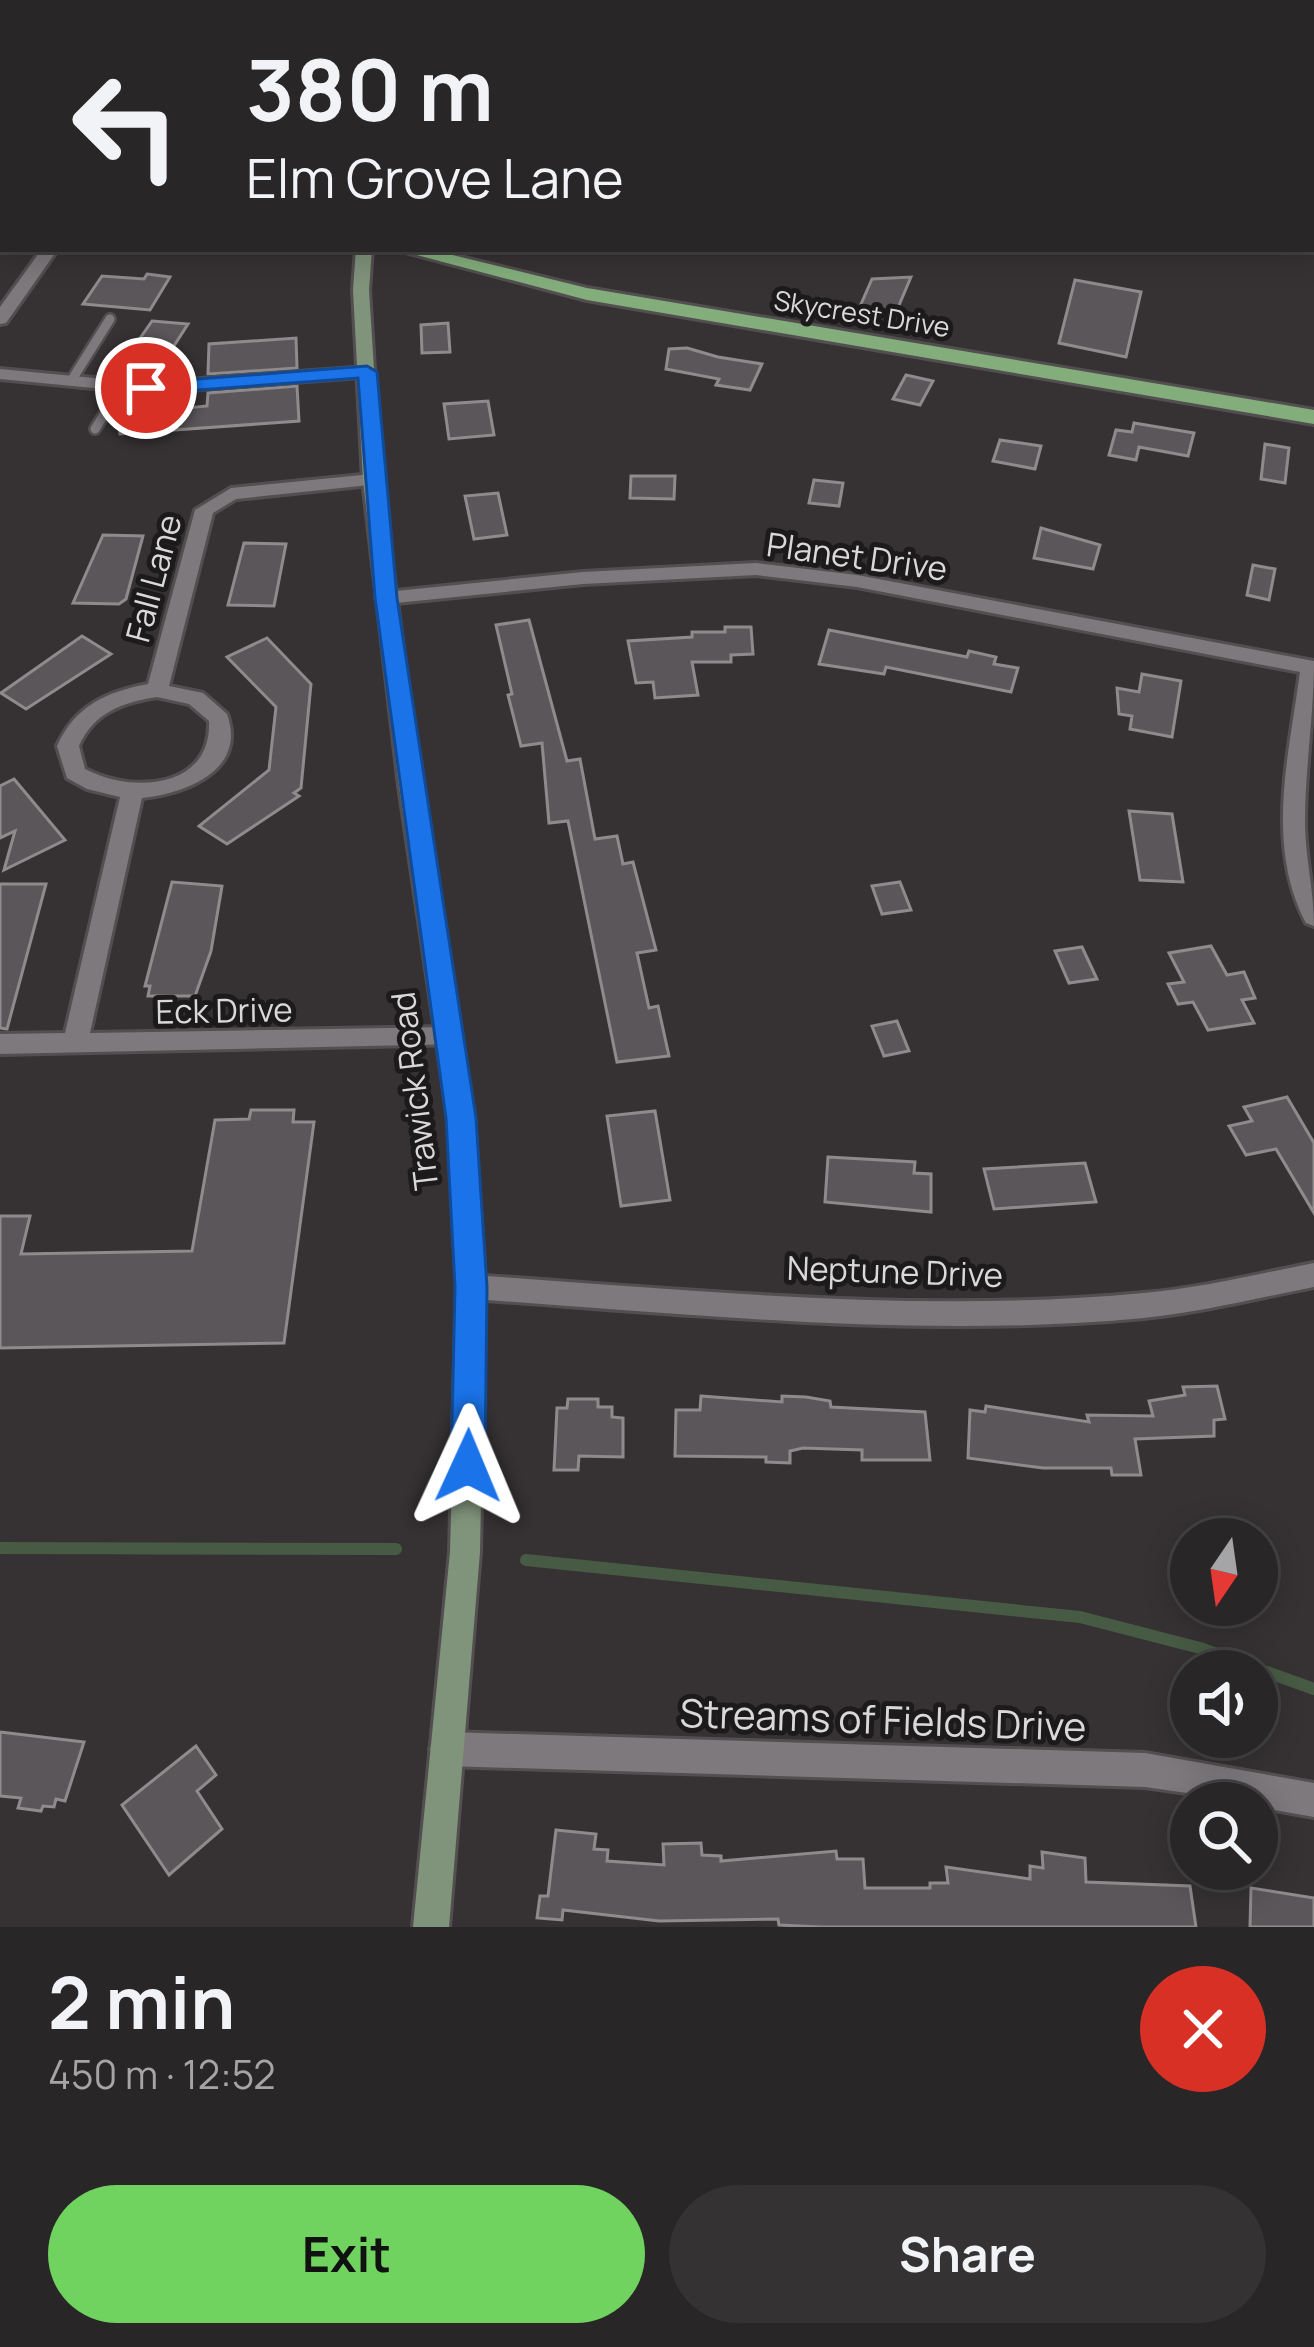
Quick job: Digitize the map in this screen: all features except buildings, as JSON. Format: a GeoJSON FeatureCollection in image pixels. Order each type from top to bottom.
{"type":"FeatureCollection","features":[{"type":"Feature","properties":{"kind":"main road","name":"Skycrest Drive"},"geometry":{"type":"LineString","coordinates":[[416,252],[568,291],[1314,417]]}},
{"type":"Feature","properties":{"kind":"street"},"geometry":{"type":"LineString","coordinates":[[0,319],[48,252]]}},
{"type":"Feature","properties":{"kind":"street","name":"Trawick Road"},"geometry":{"type":"LineString","coordinates":[[364,252],[372,480],[461,1118],[471,1287],[465,1552],[430,1927]]}},
{"type":"Feature","properties":{"kind":"street"},"geometry":{"type":"LineString","coordinates":[[0,374],[122,386],[367,372]]}},
{"type":"Feature","properties":{"kind":"street","name":"Fall Lane"},"geometry":{"type":"LineString","coordinates":[[157,691],[204,510],[231,494],[372,480]]}},
{"type":"Feature","properties":{"kind":"street","name":"Planet Drive"},"geometry":{"type":"LineString","coordinates":[[386,598],[583,578],[756,569],[857,581],[1313,668]]}},
{"type":"Feature","properties":{"kind":"street"},"geometry":{"type":"LineString","coordinates":[[1313,668],[1291,847],[1298,886],[1314,917]]}},
{"type":"Feature","properties":{"kind":"street","name":"Fall Lane"},"geometry":{"type":"LineString","coordinates":[[157,691],[206,703],[220,718],[222,737],[214,757],[195,774],[169,787],[132,793],[88,783],[68,760],[72,732],[98,707],[157,691]]}},
{"type":"Feature","properties":{"kind":"street"},"geometry":{"type":"LineString","coordinates":[[75,1045],[132,793]]}},
{"type":"Feature","properties":{"kind":"street","name":"Eck Drive"},"geometry":{"type":"LineString","coordinates":[[0,1044],[449,1037]]}},
{"type":"Feature","properties":{"kind":"street","name":"Neptune Drive"},"geometry":{"type":"LineString","coordinates":[[471,1287],[917,1311],[1036,1310],[1131,1307],[1314,1275]]}},
{"type":"Feature","properties":{"kind":"street","name":"Streams of Fields Drive"},"geometry":{"type":"LineString","coordinates":[[447,1749],[1145,1769],[1314,1800]]}},
{"type":"Feature","properties":{"kind":"lane"},"geometry":{"type":"LineString","coordinates":[[71,381],[110,320]]}},
{"type":"Feature","properties":{"kind":"lane"},"geometry":{"type":"LineString","coordinates":[[95,430],[122,386]]}},
{"type":"Feature","properties":{"kind":"waterway"},"geometry":{"type":"LineString","coordinates":[[0,1548],[396,1549]]}},
{"type":"Feature","properties":{"kind":"waterway"},"geometry":{"type":"LineString","coordinates":[[526,1560],[1080,1617],[1200,1648],[1314,1689]]}},
{"type":"Feature","properties":{"kind":"route"},"geometry":{"type":"LineString","coordinates":[[146,388],[367,372],[372,480],[386,598],[461,1118],[471,1287],[468,1466]]}}]}
